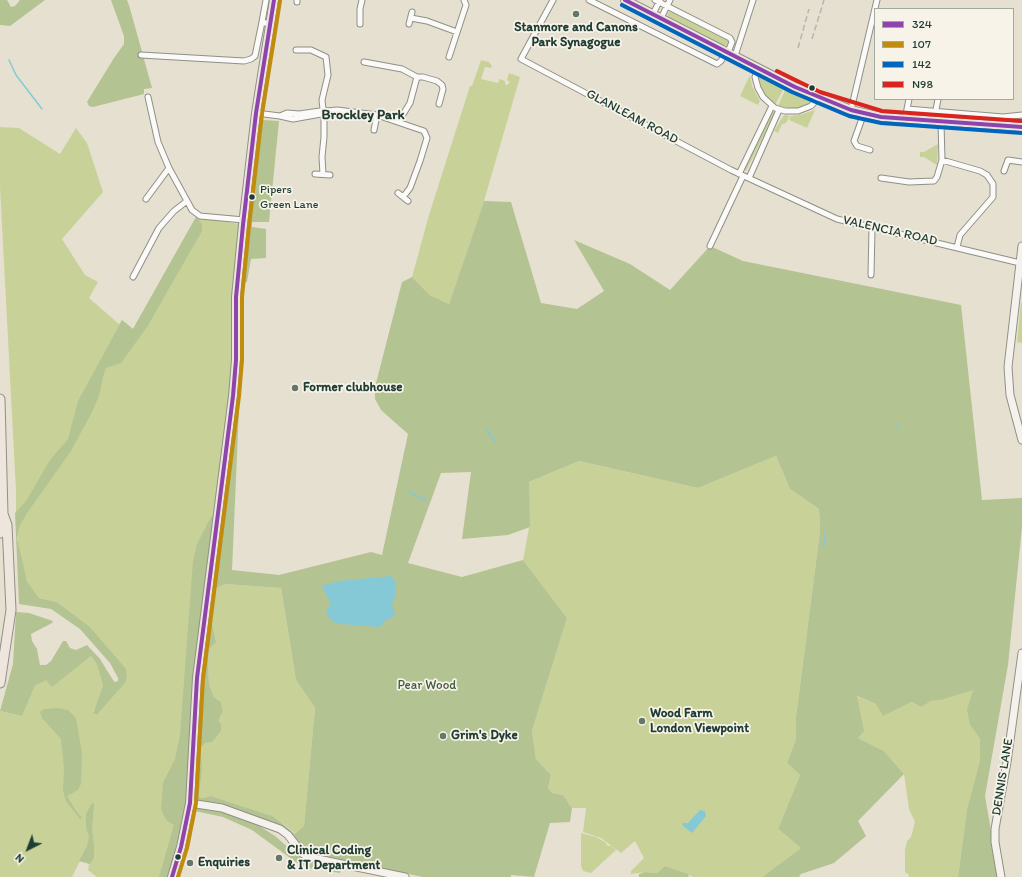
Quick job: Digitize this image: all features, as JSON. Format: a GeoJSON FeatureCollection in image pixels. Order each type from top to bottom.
{"type":"FeatureCollection","features":[{"type":"Feature","properties":{"kind":"highway"},"geometry":{"type":"LineString","coordinates":[[0,400],[3,514],[0,533]]}},
{"type":"Feature","properties":{"kind":"highway"},"geometry":{"type":"LineString","coordinates":[[0,683],[11,610],[7,525],[3,514]]}},
{"type":"Feature","properties":{"kind":"main road"},"geometry":{"type":"LineString","coordinates":[[172,877],[181,847],[190,803],[197,678],[233,396],[236,360],[236,297],[244,220],[266,23],[274,0]]}},
{"type":"Feature","properties":{"kind":"main road"},"geometry":{"type":"LineString","coordinates":[[624,0],[818,98],[851,110],[881,117],[1022,127]]}},
{"type":"Feature","properties":{"kind":"street"},"geometry":{"type":"LineString","coordinates":[[141,55],[244,61],[251,59],[255,56],[266,23],[266,0]]}},
{"type":"Feature","properties":{"kind":"street"},"geometry":{"type":"LineString","coordinates":[[360,24],[360,9],[362,0]]}},
{"type":"Feature","properties":{"kind":"street"},"geometry":{"type":"LineString","coordinates":[[449,57],[466,5],[464,0]]}},
{"type":"Feature","properties":{"kind":"street","name":"GLANLEAM ROAD"},"geometry":{"type":"LineString","coordinates":[[553,0],[521,59],[743,176]]}},
{"type":"Feature","properties":{"kind":"street"},"geometry":{"type":"LineString","coordinates":[[589,0],[717,64],[730,53],[753,0]]}},
{"type":"Feature","properties":{"kind":"street"},"geometry":{"type":"LineString","coordinates":[[661,18],[670,0]]}},
{"type":"Feature","properties":{"kind":"street"},"geometry":{"type":"LineString","coordinates":[[653,14],[658,1],[730,38],[732,42],[730,53]]}},
{"type":"Feature","properties":{"kind":"street"},"geometry":{"type":"LineString","coordinates":[[409,24],[412,12]]}},
{"type":"Feature","properties":{"kind":"street"},"geometry":{"type":"LineString","coordinates":[[851,110],[874,13]]}},
{"type":"Feature","properties":{"kind":"street"},"geometry":{"type":"LineString","coordinates":[[411,18],[428,21],[457,32]]}},
{"type":"Feature","properties":{"kind":"street"},"geometry":{"type":"LineString","coordinates":[[296,50],[311,50],[326,57],[328,75],[322,100],[324,137],[322,157],[323,174]]}},
{"type":"Feature","properties":{"kind":"street"},"geometry":{"type":"LineString","coordinates":[[364,62],[402,69],[417,77],[430,79],[442,85],[443,89],[439,104]]}},
{"type":"Feature","properties":{"kind":"street"},"geometry":{"type":"LineString","coordinates":[[758,68],[755,76],[758,88],[772,106],[779,110],[803,110],[814,104],[818,98]]}},
{"type":"Feature","properties":{"kind":"street"},"geometry":{"type":"LineString","coordinates":[[399,121],[410,103],[417,77]]}},
{"type":"Feature","properties":{"kind":"street"},"geometry":{"type":"LineString","coordinates":[[148,98],[158,142],[169,168],[192,210],[200,216],[244,220]]}},
{"type":"Feature","properties":{"kind":"street"},"geometry":{"type":"LineString","coordinates":[[905,119],[910,100]]}},
{"type":"Feature","properties":{"kind":"street"},"geometry":{"type":"LineString","coordinates":[[936,110],[938,100]]}},
{"type":"Feature","properties":{"kind":"street"},"geometry":{"type":"LineString","coordinates":[[710,246],[743,176],[772,106]]}},
{"type":"Feature","properties":{"kind":"street"},"geometry":{"type":"LineString","coordinates":[[907,109],[936,110],[1003,117],[1022,114]]}},
{"type":"Feature","properties":{"kind":"street"},"geometry":{"type":"LineString","coordinates":[[256,113],[297,119],[337,110],[377,114],[422,129],[427,135],[420,161],[410,188],[403,197]]}},
{"type":"Feature","properties":{"kind":"street"},"geometry":{"type":"LineString","coordinates":[[743,176],[779,110]]}},
{"type":"Feature","properties":{"kind":"street"},"geometry":{"type":"LineString","coordinates":[[864,113],[854,141],[857,146],[870,150]]}},
{"type":"Feature","properties":{"kind":"street"},"geometry":{"type":"LineString","coordinates":[[374,130],[377,114]]}},
{"type":"Feature","properties":{"kind":"street"},"geometry":{"type":"LineString","coordinates":[[990,125],[991,116]]}},
{"type":"Feature","properties":{"kind":"street"},"geometry":{"type":"LineString","coordinates":[[882,178],[909,182],[934,181],[937,177],[942,160],[941,122]]}},
{"type":"Feature","properties":{"kind":"street"},"geometry":{"type":"LineString","coordinates":[[942,160],[980,171],[987,175],[993,184],[993,197],[960,235],[957,247]]}},
{"type":"Feature","properties":{"kind":"street"},"geometry":{"type":"LineString","coordinates":[[1004,171],[1008,160],[1022,162]]}},
{"type":"Feature","properties":{"kind":"street"},"geometry":{"type":"LineString","coordinates":[[146,199],[169,168]]}},
{"type":"Feature","properties":{"kind":"street"},"geometry":{"type":"LineString","coordinates":[[316,174],[330,175]]}},
{"type":"Feature","properties":{"kind":"street","name":"VALENCIA ROAD"},"geometry":{"type":"LineString","coordinates":[[743,176],[844,222],[1020,262]]}},
{"type":"Feature","properties":{"kind":"street"},"geometry":{"type":"LineString","coordinates":[[398,193],[408,201]]}},
{"type":"Feature","properties":{"kind":"street"},"geometry":{"type":"LineString","coordinates":[[133,278],[159,228],[174,211],[187,201]]}},
{"type":"Feature","properties":{"kind":"street"},"geometry":{"type":"LineString","coordinates":[[871,275],[872,228]]}},
{"type":"Feature","properties":{"kind":"street"},"geometry":{"type":"LineString","coordinates":[[1022,246],[1020,262],[1021,274],[1008,367],[1010,395],[1022,440]]}},
{"type":"Feature","properties":{"kind":"street","name":"DENNIS LANE"},"geometry":{"type":"LineString","coordinates":[[1001,877],[995,842],[995,829],[1007,762],[1022,653]]}},
{"type":"Feature","properties":{"kind":"street"},"geometry":{"type":"LineString","coordinates":[[190,803],[222,808],[280,829],[288,835],[302,854],[308,857],[405,877]]}},
{"type":"Feature","properties":{"kind":"green space"},"geometry":{"type":"Polygon","coordinates":[[[0,0],[7,0],[11,7],[15,6],[20,0],[45,0],[10,26],[0,25],[0,0]]]}},
{"type":"Feature","properties":{"kind":"green space"},"geometry":{"type":"Polygon","coordinates":[[[111,0],[127,0],[152,88],[144,89],[144,94],[93,107],[89,106],[87,102],[124,44],[124,36],[111,0]]]}},
{"type":"Feature","properties":{"kind":"green space"},"geometry":{"type":"Polygon","coordinates":[[[670,11],[673,11],[727,38],[729,45],[723,45],[669,17],[667,14],[670,11]]]}},
{"type":"Feature","properties":{"kind":"green space"},"geometry":{"type":"Polygon","coordinates":[[[481,60],[489,62],[492,66],[491,68],[485,67],[481,79],[498,83],[500,79],[505,81],[505,84],[507,85],[510,82],[507,80],[509,73],[520,77],[484,201],[449,304],[430,295],[412,277],[429,215],[470,86],[472,86],[481,60]]]}},
{"type":"Feature","properties":{"kind":"green space"},"geometry":{"type":"Polygon","coordinates":[[[750,75],[752,86],[760,101],[758,105],[740,96],[750,75]]]}},
{"type":"Feature","properties":{"kind":"green space"},"geometry":{"type":"Polygon","coordinates":[[[758,77],[784,88],[775,105],[762,91],[758,77]]]}},
{"type":"Feature","properties":{"kind":"green space"},"geometry":{"type":"Polygon","coordinates":[[[786,88],[811,101],[810,103],[795,109],[778,106],[786,88]]]}},
{"type":"Feature","properties":{"kind":"green space"},"geometry":{"type":"Polygon","coordinates":[[[815,110],[807,128],[789,120],[791,116],[815,110]]]}},
{"type":"Feature","properties":{"kind":"green space"},"geometry":{"type":"Polygon","coordinates":[[[771,112],[774,112],[775,114],[746,171],[744,169],[771,112]]]}},
{"type":"Feature","properties":{"kind":"green space"},"geometry":{"type":"Polygon","coordinates":[[[784,115],[790,116],[786,123],[782,124],[778,133],[774,131],[784,115]]]}},
{"type":"Feature","properties":{"kind":"green space"},"geometry":{"type":"Polygon","coordinates":[[[263,120],[279,121],[269,222],[252,223],[252,227],[266,229],[266,258],[251,259],[247,282],[243,283],[263,120]]]}},
{"type":"Feature","properties":{"kind":"green space"},"geometry":{"type":"Polygon","coordinates":[[[0,127],[19,128],[60,154],[76,128],[87,143],[103,192],[62,239],[85,275],[98,282],[89,298],[119,324],[122,320],[133,329],[196,217],[240,224],[233,362],[222,459],[201,610],[183,817],[169,877],[97,877],[88,870],[89,864],[80,861],[72,877],[0,877],[0,711],[22,716],[35,686],[46,679],[52,686],[91,656],[97,665],[103,686],[98,702],[93,711],[97,715],[125,683],[104,646],[89,626],[57,602],[39,598],[27,581],[20,555],[16,528],[16,491],[0,187],[0,127]]]}},
{"type":"Feature","properties":{"kind":"green space"},"geometry":{"type":"Polygon","coordinates":[[[938,144],[937,165],[924,157],[920,157],[920,152],[924,152],[938,144]]]}},
{"type":"Feature","properties":{"kind":"green space","name":"Pear Wood"},"geometry":{"type":"Polygon","coordinates":[[[484,201],[511,202],[541,303],[577,309],[604,291],[574,240],[630,264],[670,290],[710,246],[743,261],[961,305],[982,500],[1022,498],[1022,527],[1008,665],[985,796],[999,877],[958,877],[967,809],[980,760],[980,739],[970,725],[967,710],[973,690],[941,700],[931,701],[922,707],[911,702],[883,716],[876,704],[857,696],[864,731],[858,738],[884,751],[904,774],[858,821],[866,836],[834,863],[801,874],[799,877],[762,877],[801,848],[778,829],[800,775],[787,763],[796,739],[796,717],[820,531],[819,509],[790,489],[776,456],[698,488],[579,461],[529,482],[530,527],[508,535],[462,539],[471,472],[441,473],[408,563],[462,577],[523,560],[567,618],[532,731],[536,759],[551,775],[548,788],[552,793],[563,795],[572,808],[570,822],[550,823],[534,877],[511,875],[511,877],[423,877],[306,853],[285,828],[231,807],[196,801],[201,685],[208,612],[237,400],[239,410],[232,570],[279,575],[371,552],[382,555],[408,434],[381,410],[375,399],[375,387],[402,282],[412,277],[430,295],[449,304],[484,201]],[[225,584],[215,589],[213,594],[212,622],[216,642],[209,649],[209,684],[214,697],[221,702],[223,711],[218,721],[221,724],[221,731],[212,742],[205,743],[201,747],[202,770],[199,797],[203,798],[211,796],[273,816],[295,834],[304,826],[315,708],[296,680],[281,588],[225,584]]]}},
{"type":"Feature","properties":{"kind":"green space"},"geometry":{"type":"Polygon","coordinates":[[[196,217],[202,224],[202,231],[147,327],[121,363],[106,368],[99,396],[91,414],[71,451],[27,513],[20,525],[17,538],[27,581],[39,598],[57,602],[89,626],[126,669],[127,676],[125,683],[97,715],[93,713],[103,686],[97,665],[91,656],[52,687],[46,680],[35,686],[22,716],[0,711],[13,664],[16,612],[29,613],[53,621],[52,623],[31,634],[32,641],[37,649],[40,665],[46,665],[51,661],[63,641],[66,641],[70,648],[76,650],[87,645],[100,659],[113,680],[115,682],[118,681],[118,678],[110,663],[80,629],[51,609],[19,604],[15,513],[26,501],[50,460],[68,439],[78,401],[122,320],[133,329],[196,217]]]}},
{"type":"Feature","properties":{"kind":"green space"},"geometry":{"type":"Polygon","coordinates":[[[1022,303],[1022,343],[1017,342],[1022,303]]]}},
{"type":"Feature","properties":{"kind":"green space"},"geometry":{"type":"Polygon","coordinates":[[[776,456],[790,489],[819,509],[820,531],[796,717],[796,739],[787,763],[800,775],[778,829],[801,848],[762,877],[694,877],[665,866],[657,873],[646,872],[631,874],[631,871],[644,858],[635,841],[621,853],[601,838],[583,832],[586,808],[572,808],[563,795],[552,793],[548,788],[551,775],[536,759],[532,731],[567,618],[523,560],[529,528],[529,482],[579,461],[698,488],[776,456]]]}},
{"type":"Feature","properties":{"kind":"green space"},"geometry":{"type":"Polygon","coordinates":[[[211,517],[213,517],[194,678],[187,797],[169,877],[159,877],[174,825],[166,820],[161,809],[163,783],[175,759],[180,735],[193,561],[197,544],[211,517]]]}},
{"type":"Feature","properties":{"kind":"green space"},"geometry":{"type":"Polygon","coordinates":[[[225,584],[281,588],[296,680],[315,708],[304,827],[296,834],[273,816],[211,796],[203,798],[199,797],[202,770],[201,747],[223,711],[221,702],[214,697],[209,684],[208,663],[209,649],[216,641],[212,622],[213,594],[215,589],[225,584]]]}},
{"type":"Feature","properties":{"kind":"green space"},"geometry":{"type":"Polygon","coordinates":[[[973,689],[970,725],[980,739],[980,760],[967,809],[958,877],[909,877],[909,875],[905,872],[905,850],[907,841],[911,837],[915,822],[909,809],[904,774],[884,751],[858,738],[856,696],[876,704],[911,702],[922,707],[931,701],[941,700],[973,689]]]}},
{"type":"Feature","properties":{"kind":"green space"},"geometry":{"type":"Polygon","coordinates":[[[58,708],[68,710],[76,718],[82,753],[81,784],[78,790],[67,796],[82,818],[80,819],[66,801],[63,791],[64,769],[61,739],[42,718],[40,712],[44,709],[58,708]]]}},
{"type":"Feature","properties":{"kind":"green space"},"geometry":{"type":"Polygon","coordinates":[[[92,803],[94,804],[92,827],[94,858],[90,864],[79,861],[87,846],[89,837],[86,827],[86,814],[92,803]]]}},
{"type":"Feature","properties":{"kind":"green space"},"geometry":{"type":"Polygon","coordinates":[[[196,807],[222,811],[255,823],[275,836],[299,857],[307,861],[341,868],[340,873],[308,868],[297,863],[252,830],[223,817],[195,811],[196,807]]]}},
{"type":"Feature","properties":{"kind":"green space"},"geometry":{"type":"Polygon","coordinates":[[[581,833],[596,837],[616,850],[591,873],[583,871],[581,866],[581,833]]]}},
{"type":"Feature","properties":{"kind":"green space"},"geometry":{"type":"Polygon","coordinates":[[[665,866],[688,874],[689,877],[639,877],[639,874],[645,872],[657,873],[665,866]]]}},
{"type":"Feature","properties":{"kind":"water"},"geometry":{"type":"Polygon","coordinates":[[[392,576],[396,584],[396,594],[392,605],[395,616],[386,620],[380,627],[340,624],[331,621],[326,610],[331,604],[322,586],[339,581],[392,576]]]}},
{"type":"Feature","properties":{"kind":"water"},"geometry":{"type":"Polygon","coordinates":[[[700,810],[705,811],[706,816],[692,833],[683,826],[682,823],[688,823],[700,810]]]}},
{"type":"Feature","properties":{"kind":"waterway"},"geometry":{"type":"LineString","coordinates":[[9,60],[16,75],[42,109]]}},
{"type":"Feature","properties":{"kind":"waterway"},"geometry":{"type":"LineString","coordinates":[[895,424],[900,428]]}},
{"type":"Feature","properties":{"kind":"waterway"},"geometry":{"type":"LineString","coordinates":[[485,428],[496,443]]}},
{"type":"Feature","properties":{"kind":"waterway"},"geometry":{"type":"LineString","coordinates":[[409,491],[426,501]]}},
{"type":"Feature","properties":{"kind":"waterway"},"geometry":{"type":"LineString","coordinates":[[823,547],[825,533]]}},
{"type":"Feature","properties":{"kind":"railway"},"geometry":{"type":"LineString","coordinates":[[812,39],[824,0]]}},
{"type":"Feature","properties":{"kind":"railway"},"geometry":{"type":"LineString","coordinates":[[798,48],[809,9]]}},
{"type":"Feature","properties":{"kind":"transit line","name":"324"},"geometry":{"type":"LineString","coordinates":[[172,877],[181,847],[190,803],[197,678],[233,396],[236,360],[236,297],[243,225],[256,113],[274,0]]}},
{"type":"Feature","properties":{"kind":"transit line","name":"324"},"geometry":{"type":"LineString","coordinates":[[625,0],[795,87],[851,110],[881,117],[1022,127]]}},
{"type":"Feature","properties":{"kind":"transit line","name":"107"},"geometry":{"type":"LineString","coordinates":[[178,877],[187,848],[196,803],[203,679],[239,396],[242,360],[242,297],[249,226],[262,114],[280,1]]}},
{"type":"Feature","properties":{"kind":"transit line","name":"142"},"geometry":{"type":"LineString","coordinates":[[622,5],[792,92],[849,116],[881,123],[1022,133]]}},
{"type":"Feature","properties":{"kind":"transit line","name":"N98"},"geometry":{"type":"LineString","coordinates":[[777,71],[820,92],[882,111],[1022,121]]}},
{"type":"Feature","properties":{"kind":"place","name":"Stanmore and Canons Park Synagogue"},"geometry":{"type":"Point","coordinates":[576,14]}},
{"type":"Feature","properties":{"kind":"place","name":"Pipers Green Lane"},"geometry":{"type":"Point","coordinates":[252,197]}},
{"type":"Feature","properties":{"kind":"place","name":"Former clubhouse"},"geometry":{"type":"Point","coordinates":[295,388]}},
{"type":"Feature","properties":{"kind":"place","name":"Wood Farm London Viewpoint"},"geometry":{"type":"Point","coordinates":[642,721]}},
{"type":"Feature","properties":{"kind":"place","name":"Grim's Dyke"},"geometry":{"type":"Point","coordinates":[443,736]}},
{"type":"Feature","properties":{"kind":"place","name":"Clinical Coding & IT Department"},"geometry":{"type":"Point","coordinates":[279,858]}},
{"type":"Feature","properties":{"kind":"place","name":"Enquiries"},"geometry":{"type":"Point","coordinates":[190,863]}},
{"type":"Feature","properties":{"kind":"district","name":"Brockley Park"},"geometry":{"type":"Point","coordinates":[363,115]}}]}
